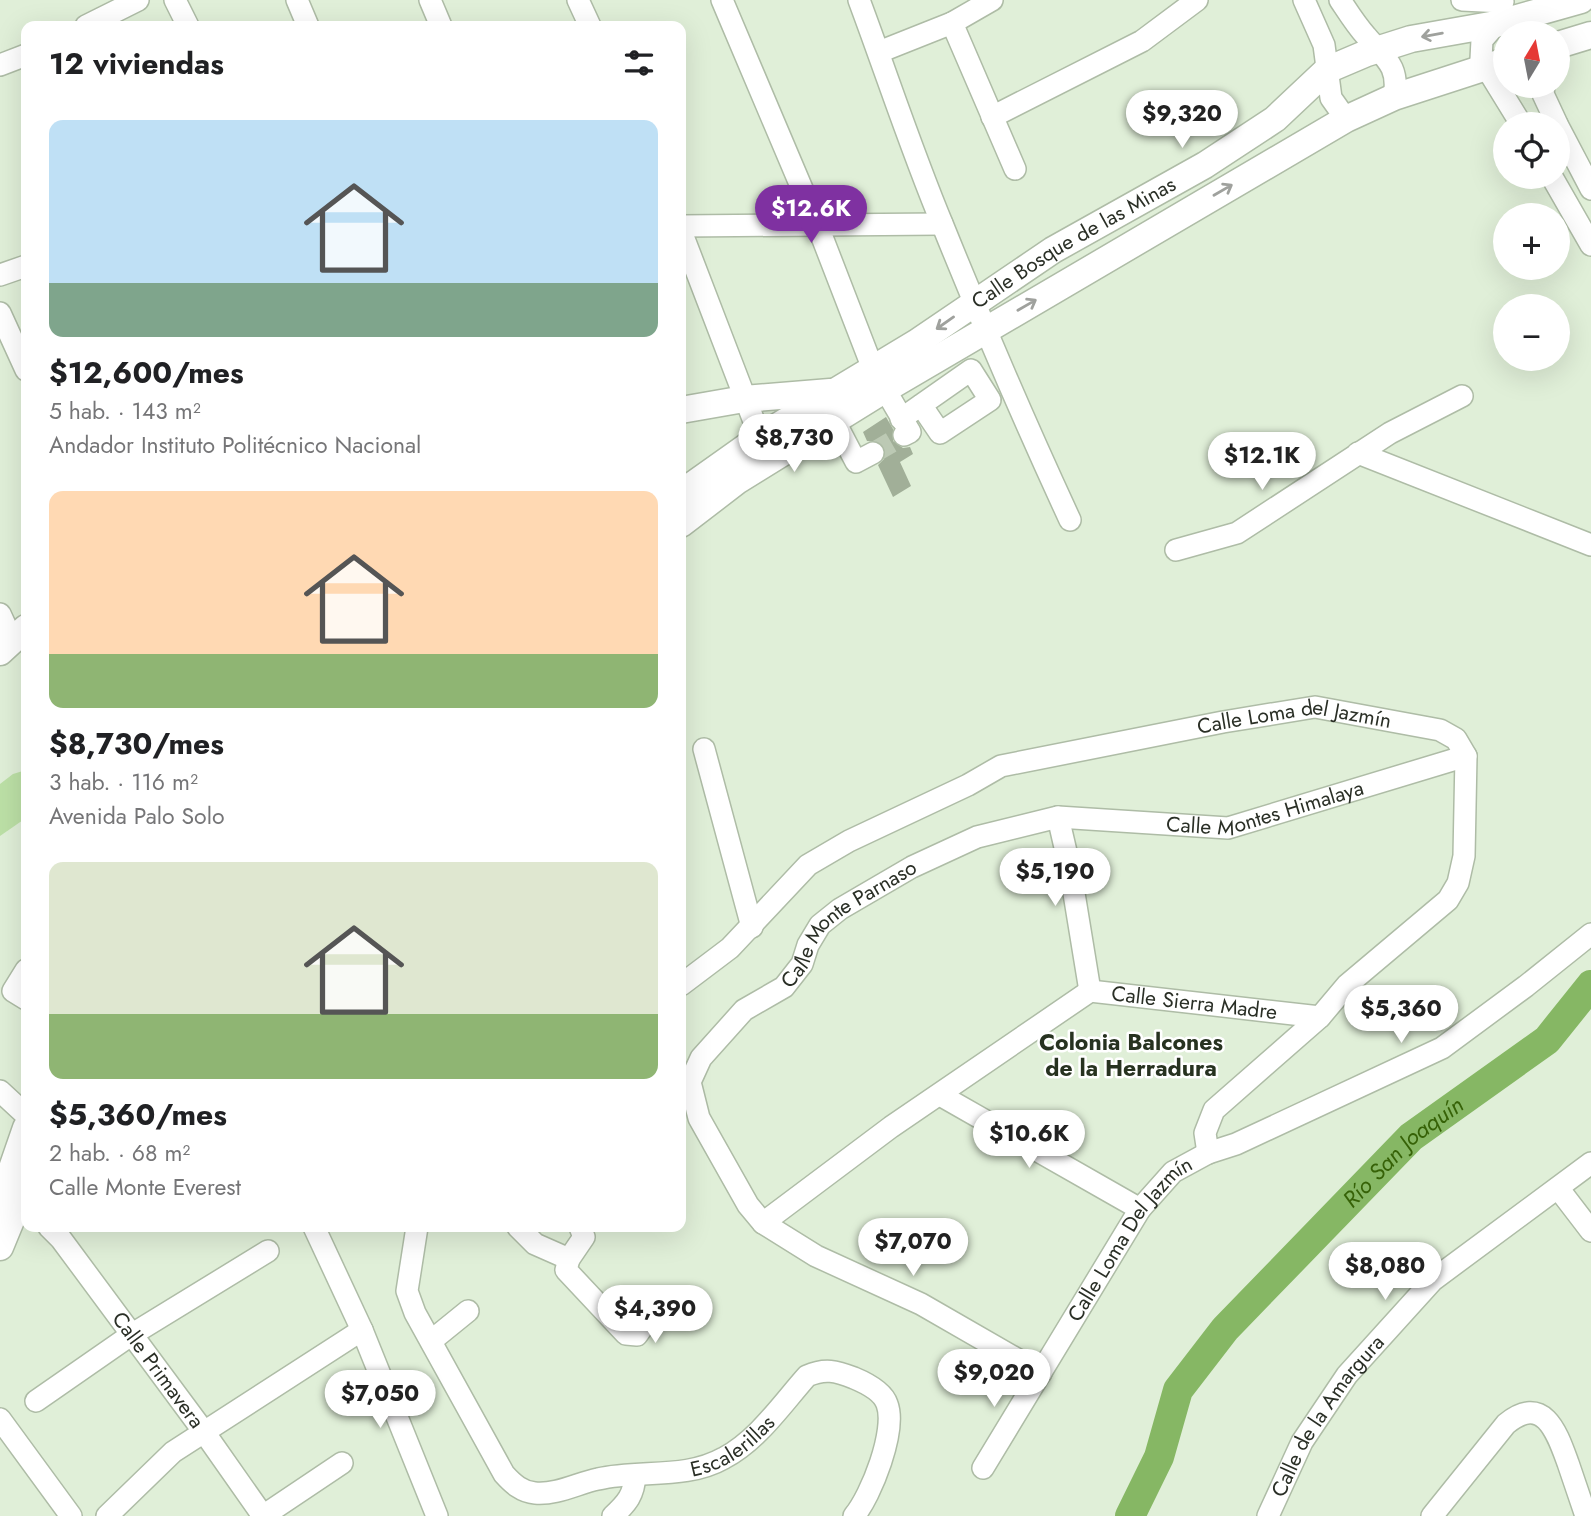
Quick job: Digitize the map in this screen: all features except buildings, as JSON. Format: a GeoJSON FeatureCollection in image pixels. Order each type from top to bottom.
{"type":"FeatureCollection","features":[{"type":"Feature","properties":{"kind":"main road","name":"Calle Bosque de las Minas"},"geometry":{"type":"LineString","coordinates":[[878,380],[916,344],[1054,250],[1205,164],[1275,119],[1327,70],[1379,49],[1499,13],[1581,0]]}},
{"type":"Feature","properties":{"kind":"main road"},"geometry":{"type":"LineString","coordinates":[[1570,41],[1591,35]]}},
{"type":"Feature","properties":{"kind":"main road","name":"Calle Bosque de las Minas"},"geometry":{"type":"LineString","coordinates":[[878,380],[987,328],[1346,119],[1394,97],[1493,65]]}},
{"type":"Feature","properties":{"kind":"main road"},"geometry":{"type":"LineString","coordinates":[[686,409],[744,399],[838,391],[878,380]]}},
{"type":"Feature","properties":{"kind":"main road"},"geometry":{"type":"LineString","coordinates":[[686,520],[737,481],[834,421],[878,380]]}},
{"type":"Feature","properties":{"kind":"main road"},"geometry":{"type":"LineString","coordinates":[[686,489],[760,437],[838,391]]}},
{"type":"Feature","properties":{"kind":"main road"},"geometry":{"type":"LineString","coordinates":[[0,1247],[16,1195],[21,1162]]}},
{"type":"Feature","properties":{"kind":"street"},"geometry":{"type":"LineString","coordinates":[[93,21],[115,6],[138,0]]}},
{"type":"Feature","properties":{"kind":"street"},"geometry":{"type":"LineString","coordinates":[[176,0],[186,21]]}},
{"type":"Feature","properties":{"kind":"street"},"geometry":{"type":"LineString","coordinates":[[296,0],[305,21]]}},
{"type":"Feature","properties":{"kind":"street"},"geometry":{"type":"LineString","coordinates":[[430,0],[439,21]]}},
{"type":"Feature","properties":{"kind":"street"},"geometry":{"type":"LineString","coordinates":[[578,0],[588,21]]}},
{"type":"Feature","properties":{"kind":"street"},"geometry":{"type":"LineString","coordinates":[[722,0],[817,224],[878,380],[903,427],[921,405],[971,370],[987,328]]}},
{"type":"Feature","properties":{"kind":"street"},"geometry":{"type":"LineString","coordinates":[[859,0],[942,224],[987,328],[1015,402],[1070,520]]}},
{"type":"Feature","properties":{"kind":"street"},"geometry":{"type":"LineString","coordinates":[[879,52],[952,23],[992,0]]}},
{"type":"Feature","properties":{"kind":"street"},"geometry":{"type":"LineString","coordinates":[[992,117],[1142,41],[1197,0]]}},
{"type":"Feature","properties":{"kind":"street"},"geometry":{"type":"LineString","coordinates":[[1304,0],[1324,45],[1331,97],[1346,119]]}},
{"type":"Feature","properties":{"kind":"street"},"geometry":{"type":"LineString","coordinates":[[1340,0],[1366,36],[1386,56],[1394,72],[1394,97]]}},
{"type":"Feature","properties":{"kind":"street"},"geometry":{"type":"LineString","coordinates":[[1462,0],[1499,13]]}},
{"type":"Feature","properties":{"kind":"street"},"geometry":{"type":"LineString","coordinates":[[952,23],[1014,169]]}},
{"type":"Feature","properties":{"kind":"street"},"geometry":{"type":"LineString","coordinates":[[1493,23],[1482,40],[1480,59],[1493,63]]}},
{"type":"Feature","properties":{"kind":"street"},"geometry":{"type":"LineString","coordinates":[[0,65],[21,57]]}},
{"type":"Feature","properties":{"kind":"street"},"geometry":{"type":"LineString","coordinates":[[1570,153],[1591,188]]}},
{"type":"Feature","properties":{"kind":"street"},"geometry":{"type":"LineString","coordinates":[[1559,189],[1591,245]]}},
{"type":"Feature","properties":{"kind":"street"},"geometry":{"type":"LineString","coordinates":[[686,228],[942,224]]}},
{"type":"Feature","properties":{"kind":"street"},"geometry":{"type":"LineString","coordinates":[[686,242],[760,437]]}},
{"type":"Feature","properties":{"kind":"street"},"geometry":{"type":"LineString","coordinates":[[0,275],[21,268]]}},
{"type":"Feature","properties":{"kind":"street"},"geometry":{"type":"LineString","coordinates":[[0,313],[21,359]]}},
{"type":"Feature","properties":{"kind":"street"},"geometry":{"type":"LineString","coordinates":[[921,405],[940,433],[990,400],[971,370]]}},
{"type":"Feature","properties":{"kind":"street"},"geometry":{"type":"LineString","coordinates":[[1176,550],[1237,533],[1390,433],[1462,396]]}},
{"type":"Feature","properties":{"kind":"street"},"geometry":{"type":"LineString","coordinates":[[834,421],[856,462],[873,453]]}},
{"type":"Feature","properties":{"kind":"street"},"geometry":{"type":"LineString","coordinates":[[1358,453],[1591,545]]}},
{"type":"Feature","properties":{"kind":"street"},"geometry":{"type":"LineString","coordinates":[[0,614],[13,640]]}},
{"type":"Feature","properties":{"kind":"street","name":"Calle Loma del Jazmín"},"geometry":{"type":"LineString","coordinates":[[686,981],[730,948],[808,865],[849,841],[968,785],[1001,766],[1223,722],[1315,707],[1440,730],[1456,739],[1466,756],[1464,856],[1458,883],[1448,900],[1347,985],[1320,1017],[1214,1110],[1205,1133],[1208,1153]]}},
{"type":"Feature","properties":{"kind":"street"},"geometry":{"type":"LineString","coordinates":[[704,749],[752,927]]}},
{"type":"Feature","properties":{"kind":"street","name":"Calle Montes Himalaya"},"geometry":{"type":"LineString","coordinates":[[1058,817],[1228,828],[1466,756]]}},
{"type":"Feature","properties":{"kind":"street"},"geometry":{"type":"LineString","coordinates":[[1058,817],[1070,869],[1090,991]]}},
{"type":"Feature","properties":{"kind":"street","name":"Calle Monte Parnaso"},"geometry":{"type":"LineString","coordinates":[[1041,1373],[921,1304],[817,1256],[763,1223],[748,1205],[699,1118],[690,1082],[701,1058],[744,1010],[783,987],[802,964],[808,944],[820,925],[839,909],[912,867],[977,837],[1058,817]]}},
{"type":"Feature","properties":{"kind":"street","name":"Calle Loma Del Jazmín"},"geometry":{"type":"LineString","coordinates":[[983,1468],[1140,1209],[1173,1172],[1208,1153],[1236,1144],[1442,1048],[1591,934]]}},
{"type":"Feature","properties":{"kind":"street"},"geometry":{"type":"LineString","coordinates":[[21,978],[13,991],[21,996]]}},
{"type":"Feature","properties":{"kind":"street","name":"Calle Sierra Madre"},"geometry":{"type":"LineString","coordinates":[[763,1223],[891,1127],[1090,991],[1320,1017]]}},
{"type":"Feature","properties":{"kind":"street"},"geometry":{"type":"LineString","coordinates":[[0,1091],[21,1110]]}},
{"type":"Feature","properties":{"kind":"street"},"geometry":{"type":"LineString","coordinates":[[940,1095],[1140,1209]]}},
{"type":"Feature","properties":{"kind":"street","name":"Calle de la Amargura"},"geometry":{"type":"LineString","coordinates":[[1268,1516],[1302,1442],[1347,1375],[1433,1280],[1591,1163]]}},
{"type":"Feature","properties":{"kind":"street"},"geometry":{"type":"LineString","coordinates":[[1558,1188],[1591,1231]]}},
{"type":"Feature","properties":{"kind":"street","name":"Calle Primavera"},"geometry":{"type":"LineString","coordinates":[[63,1232],[131,1335],[263,1516]]}},
{"type":"Feature","properties":{"kind":"street"},"geometry":{"type":"LineString","coordinates":[[316,1232],[362,1329],[437,1516]]}},
{"type":"Feature","properties":{"kind":"street","name":"Escalerillas"},"geometry":{"type":"LineString","coordinates":[[416,1232],[407,1291],[415,1313],[504,1474],[516,1487],[535,1493],[566,1489],[598,1479],[696,1470],[725,1458],[753,1437],[807,1376],[819,1370],[834,1370],[880,1393],[887,1402],[890,1416],[881,1464],[864,1504],[854,1516]]}},
{"type":"Feature","properties":{"kind":"street"},"geometry":{"type":"LineString","coordinates":[[522,1232],[535,1244],[569,1259]]}},
{"type":"Feature","properties":{"kind":"street"},"geometry":{"type":"LineString","coordinates":[[582,1232],[584,1237],[569,1259],[566,1270],[626,1334],[637,1335],[662,1299]]}},
{"type":"Feature","properties":{"kind":"street"},"geometry":{"type":"LineString","coordinates":[[36,1401],[131,1335],[268,1251]]}},
{"type":"Feature","properties":{"kind":"street"},"geometry":{"type":"LineString","coordinates":[[431,1341],[468,1311]]}},
{"type":"Feature","properties":{"kind":"street"},"geometry":{"type":"LineString","coordinates":[[107,1516],[173,1452],[362,1329]]}},
{"type":"Feature","properties":{"kind":"street"},"geometry":{"type":"LineString","coordinates":[[1432,1516],[1506,1424],[1518,1415],[1534,1413],[1546,1419],[1556,1431],[1586,1516]]}},
{"type":"Feature","properties":{"kind":"street"},"geometry":{"type":"LineString","coordinates":[[0,1419],[71,1516]]}},
{"type":"Feature","properties":{"kind":"street"},"geometry":{"type":"LineString","coordinates":[[263,1516],[342,1463]]}},
{"type":"Feature","properties":{"kind":"street"},"geometry":{"type":"LineString","coordinates":[[613,1516],[628,1502],[635,1488],[635,1475]]}},
{"type":"Feature","properties":{"kind":"green space"},"geometry":{"type":"Polygon","coordinates":[[[21,772],[21,821],[0,836],[0,784],[21,772]]]}},
{"type":"Feature","properties":{"kind":"waterway","name":"Río San Joaquín"},"geometry":{"type":"LineString","coordinates":[[1130,1516],[1159,1457],[1178,1390],[1225,1329],[1411,1137],[1547,1040],[1591,985]]}},
{"type":"Feature","properties":{"kind":"tunnel"},"geometry":{"type":"LineString","coordinates":[[873,453],[904,435]]}},
{"type":"Feature","properties":{"kind":"district","name":"Colonia Balcones de la Herradura"},"geometry":{"type":"Point","coordinates":[1131,1055]}}]}
